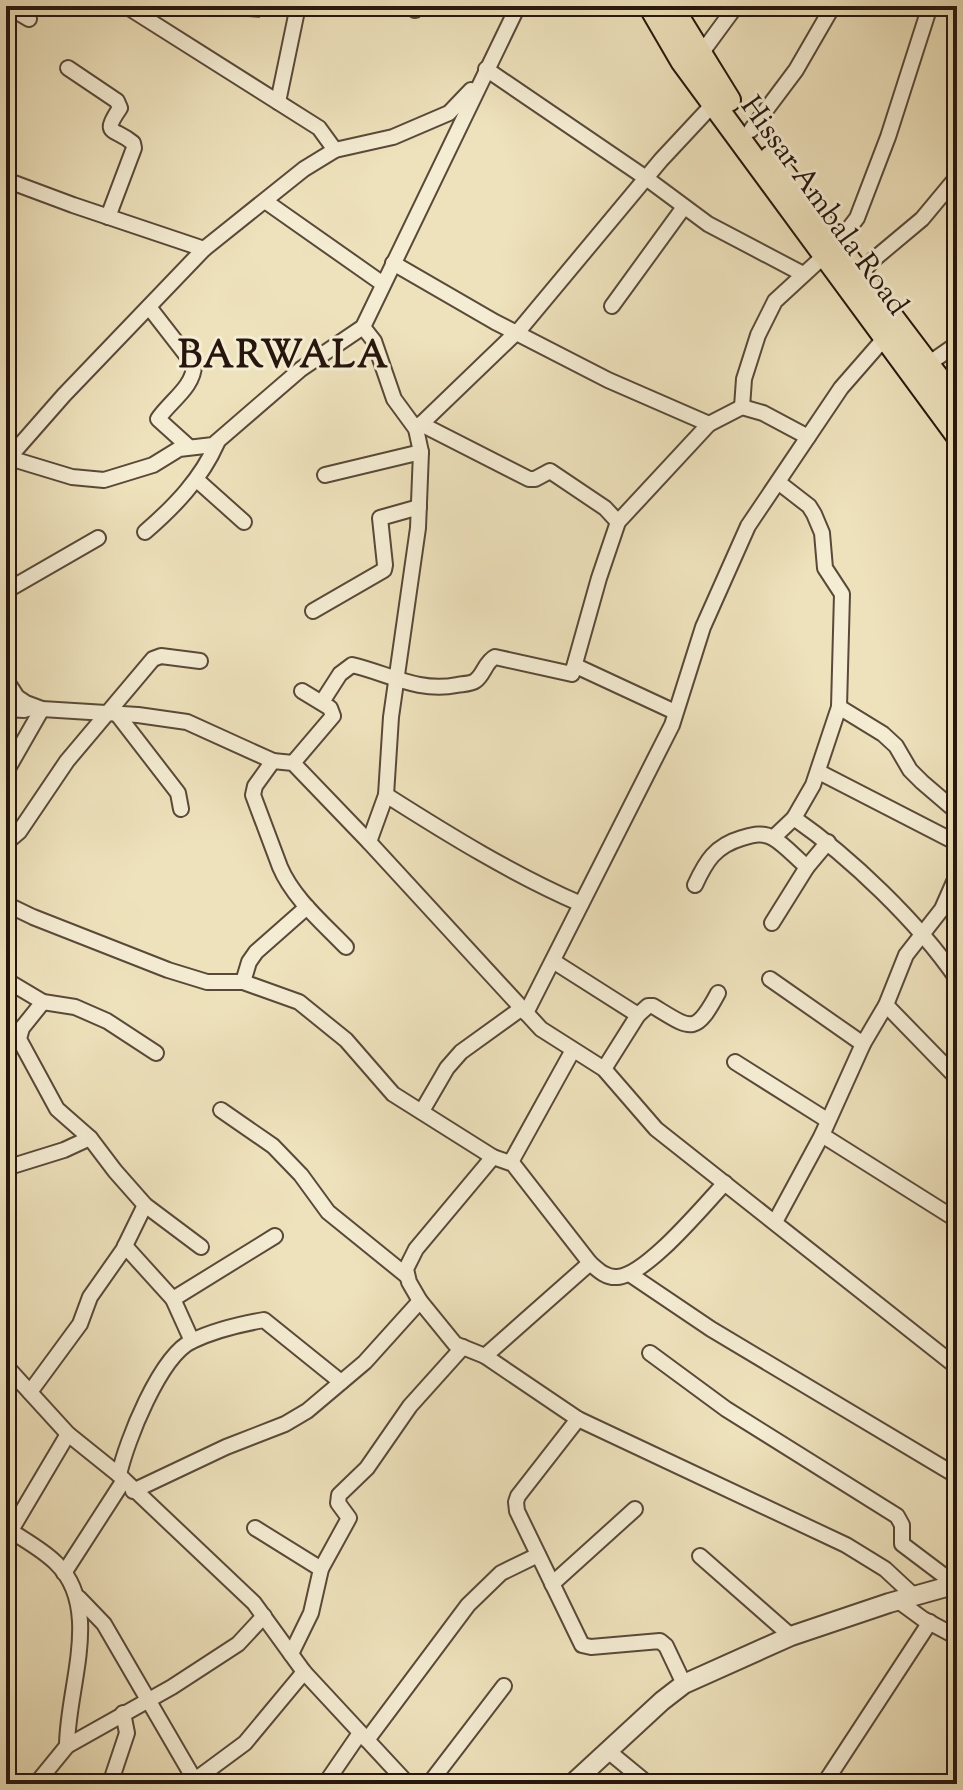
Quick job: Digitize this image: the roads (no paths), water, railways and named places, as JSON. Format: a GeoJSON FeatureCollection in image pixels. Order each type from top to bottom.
{"type":"FeatureCollection","features":[{"type":"Feature","properties":{"kind":"main road","name":"Hissar Ambala Road"},"geometry":{"type":"LineString","coordinates":[[650,6],[682,61],[751,130],[830,249]]}},
{"type":"Feature","properties":{"kind":"main road","name":"Hissar Ambala Road"},"geometry":{"type":"LineString","coordinates":[[671,6],[700,55],[718,98],[920,369],[957,435]]}},
{"type":"Feature","properties":{"kind":"main road","name":"Hissar Ambala Road"},"geometry":{"type":"LineString","coordinates":[[920,369],[957,403]]}},
{"type":"Feature","properties":{"kind":"street"},"geometry":{"type":"LineString","coordinates":[[7,6],[29,19]]}},
{"type":"Feature","properties":{"kind":"street"},"geometry":{"type":"LineString","coordinates":[[126,6],[319,128],[335,150]]}},
{"type":"Feature","properties":{"kind":"street"},"geometry":{"type":"LineString","coordinates":[[278,102],[298,6]]}},
{"type":"Feature","properties":{"kind":"street"},"geometry":{"type":"LineString","coordinates":[[145,532],[172,509],[197,480],[217,443],[301,369],[363,327],[518,6]]}},
{"type":"Feature","properties":{"kind":"street"},"geometry":{"type":"LineString","coordinates":[[700,55],[736,6]]}},
{"type":"Feature","properties":{"kind":"street"},"geometry":{"type":"LineString","coordinates":[[751,130],[796,70],[833,6]]}},
{"type":"Feature","properties":{"kind":"street"},"geometry":{"type":"LineString","coordinates":[[742,407],[744,379],[758,335],[775,301],[830,249],[857,218],[870,190],[930,6]]}},
{"type":"Feature","properties":{"kind":"street"},"geometry":{"type":"LineString","coordinates":[[68,68],[117,101],[120,108],[110,128],[133,143],[134,148],[108,217]]}},
{"type":"Feature","properties":{"kind":"street"},"geometry":{"type":"LineString","coordinates":[[217,443],[175,450],[153,465],[104,480],[72,477],[6,458],[204,249],[304,169],[335,150],[393,137],[449,113],[484,74]]}},
{"type":"Feature","properties":{"kind":"street"},"geometry":{"type":"LineString","coordinates":[[484,74],[646,178],[708,224],[803,274]]}},
{"type":"Feature","properties":{"kind":"street"},"geometry":{"type":"LineString","coordinates":[[418,427],[517,332],[646,178],[718,98]]}},
{"type":"Feature","properties":{"kind":"street"},"geometry":{"type":"LineString","coordinates":[[854,282],[873,260],[952,194],[957,177]]}},
{"type":"Feature","properties":{"kind":"street"},"geometry":{"type":"LineString","coordinates":[[6,180],[204,249]]}},
{"type":"Feature","properties":{"kind":"street"},"geometry":{"type":"LineString","coordinates":[[265,201],[383,284]]}},
{"type":"Feature","properties":{"kind":"street"},"geometry":{"type":"LineString","coordinates":[[612,306],[684,207]]}},
{"type":"Feature","properties":{"kind":"street"},"geometry":{"type":"LineString","coordinates":[[393,263],[608,380],[709,424]]}},
{"type":"Feature","properties":{"kind":"street"},"geometry":{"type":"LineString","coordinates":[[149,307],[194,365],[193,375],[158,419],[189,447]]}},
{"type":"Feature","properties":{"kind":"street"},"geometry":{"type":"LineString","coordinates":[[363,327],[374,341],[394,399],[418,427],[529,479],[550,471],[605,508],[618,522]]}},
{"type":"Feature","properties":{"kind":"street"},"geometry":{"type":"LineString","coordinates":[[422,1111],[447,1068],[461,1052],[524,1011],[553,961],[672,725],[703,627],[748,526],[841,388],[891,331]]}},
{"type":"Feature","properties":{"kind":"street"},"geometry":{"type":"LineString","coordinates":[[920,369],[957,344]]}},
{"type":"Feature","properties":{"kind":"street"},"geometry":{"type":"LineString","coordinates":[[322,702],[340,674],[352,665],[398,681],[436,687],[473,682],[479,678],[489,660],[495,657],[570,675],[576,666],[599,578],[618,522],[709,424],[742,407],[763,413],[808,437]]}},
{"type":"Feature","properties":{"kind":"street"},"geometry":{"type":"LineString","coordinates":[[369,842],[386,795],[391,717],[419,507],[421,452],[418,427]]}},
{"type":"Feature","properties":{"kind":"street"},"geometry":{"type":"LineString","coordinates":[[325,475],[421,452]]}},
{"type":"Feature","properties":{"kind":"street"},"geometry":{"type":"LineString","coordinates":[[197,480],[244,522]]}},
{"type":"Feature","properties":{"kind":"street"},"geometry":{"type":"LineString","coordinates":[[773,838],[794,818],[819,772],[839,707],[842,594],[825,568],[822,533],[814,514],[809,506],[778,482]]}},
{"type":"Feature","properties":{"kind":"street"},"geometry":{"type":"LineString","coordinates":[[313,611],[384,570],[379,519],[419,507]]}},
{"type":"Feature","properties":{"kind":"street"},"geometry":{"type":"LineString","coordinates":[[6,591],[98,538]]}},
{"type":"Feature","properties":{"kind":"street"},"geometry":{"type":"LineString","coordinates":[[6,843],[19,832],[67,761],[113,713],[156,657],[200,661]]}},
{"type":"Feature","properties":{"kind":"street"},"geometry":{"type":"LineString","coordinates":[[576,666],[675,712]]}},
{"type":"Feature","properties":{"kind":"street"},"geometry":{"type":"LineString","coordinates":[[6,680],[17,697],[38,708]]}},
{"type":"Feature","properties":{"kind":"street"},"geometry":{"type":"LineString","coordinates":[[293,763],[333,716],[330,708],[302,691]]}},
{"type":"Feature","properties":{"kind":"street"},"geometry":{"type":"LineString","coordinates":[[839,707],[883,734],[896,746],[916,776],[957,812]]}},
{"type":"Feature","properties":{"kind":"street"},"geometry":{"type":"LineString","coordinates":[[6,772],[38,708]]}},
{"type":"Feature","properties":{"kind":"street"},"geometry":{"type":"LineString","coordinates":[[6,709],[113,713],[187,722],[273,761],[293,763],[541,1029],[604,1069],[656,1129],[957,1367]]}},
{"type":"Feature","properties":{"kind":"street"},"geometry":{"type":"LineString","coordinates":[[113,713],[178,793],[181,809]]}},
{"type":"Feature","properties":{"kind":"street"},"geometry":{"type":"LineString","coordinates":[[273,761],[255,786],[253,795],[283,876],[307,907],[346,947]]}},
{"type":"Feature","properties":{"kind":"street"},"geometry":{"type":"LineString","coordinates":[[819,772],[957,843]]}},
{"type":"Feature","properties":{"kind":"street"},"geometry":{"type":"LineString","coordinates":[[386,795],[482,856],[581,904]]}},
{"type":"Feature","properties":{"kind":"street"},"geometry":{"type":"LineString","coordinates":[[794,818],[828,842],[922,934],[957,979]]}},
{"type":"Feature","properties":{"kind":"street"},"geometry":{"type":"LineString","coordinates":[[695,885],[709,857],[723,845],[753,835],[773,838],[807,867]]}},
{"type":"Feature","properties":{"kind":"street"},"geometry":{"type":"LineString","coordinates":[[772,923],[807,867],[828,842]]}},
{"type":"Feature","properties":{"kind":"street"},"geometry":{"type":"LineString","coordinates":[[775,1222],[822,1135],[863,1044],[886,1005],[906,955],[942,909],[957,875]]}},
{"type":"Feature","properties":{"kind":"street"},"geometry":{"type":"LineString","coordinates":[[6,904],[168,970],[207,982],[243,982],[299,1002],[346,1040],[393,1094],[493,1157],[511,1162],[590,1263],[607,1276],[631,1275],[648,1263],[725,1183]]}},
{"type":"Feature","properties":{"kind":"street"},"geometry":{"type":"LineString","coordinates":[[243,982],[249,962],[256,952],[307,907]]}},
{"type":"Feature","properties":{"kind":"street"},"geometry":{"type":"LineString","coordinates":[[553,961],[638,1015]]}},
{"type":"Feature","properties":{"kind":"street"},"geometry":{"type":"LineString","coordinates":[[770,979],[863,1044]]}},
{"type":"Feature","properties":{"kind":"street"},"geometry":{"type":"LineString","coordinates":[[6,980],[43,1002],[75,1007],[107,1021],[156,1053]]}},
{"type":"Feature","properties":{"kind":"street"},"geometry":{"type":"LineString","coordinates":[[604,1069],[638,1015],[651,1005],[692,1026],[699,1022],[718,993]]}},
{"type":"Feature","properties":{"kind":"street"},"geometry":{"type":"LineString","coordinates":[[43,1002],[22,1028],[19,1039],[54,1104],[90,1138],[145,1205],[201,1247]]}},
{"type":"Feature","properties":{"kind":"street"},"geometry":{"type":"LineString","coordinates":[[886,1005],[957,1078]]}},
{"type":"Feature","properties":{"kind":"street"},"geometry":{"type":"LineString","coordinates":[[511,1162],[573,1050]]}},
{"type":"Feature","properties":{"kind":"street"},"geometry":{"type":"LineString","coordinates":[[735,1062],[827,1120]]}},
{"type":"Feature","properties":{"kind":"street"},"geometry":{"type":"LineString","coordinates":[[221,1110],[273,1146],[301,1175],[328,1212],[407,1276]]}},
{"type":"Feature","properties":{"kind":"street"},"geometry":{"type":"LineString","coordinates":[[822,1135],[957,1220]]}},
{"type":"Feature","properties":{"kind":"street"},"geometry":{"type":"LineString","coordinates":[[6,1168],[64,1150],[90,1138]]}},
{"type":"Feature","properties":{"kind":"street"},"geometry":{"type":"LineString","coordinates":[[493,1157],[410,1256],[406,1269],[420,1301],[449,1339],[485,1356],[578,1419],[846,1545],[885,1569],[905,1598],[930,1622],[957,1637]]}},
{"type":"Feature","properties":{"kind":"street"},"geometry":{"type":"LineString","coordinates":[[30,1392],[80,1324],[90,1297],[125,1246],[145,1205]]}},
{"type":"Feature","properties":{"kind":"street"},"geometry":{"type":"LineString","coordinates":[[173,1299],[275,1236]]}},
{"type":"Feature","properties":{"kind":"street"},"geometry":{"type":"LineString","coordinates":[[125,1246],[173,1299],[192,1341]]}},
{"type":"Feature","properties":{"kind":"street"},"geometry":{"type":"LineString","coordinates":[[485,1356],[590,1263]]}},
{"type":"Feature","properties":{"kind":"street"},"geometry":{"type":"LineString","coordinates":[[631,1275],[737,1345],[957,1476]]}},
{"type":"Feature","properties":{"kind":"street"},"geometry":{"type":"LineString","coordinates":[[125,1482],[285,1424],[307,1411],[387,1339],[420,1301]]}},
{"type":"Feature","properties":{"kind":"street"},"geometry":{"type":"LineString","coordinates":[[64,1573],[125,1482],[124,1451],[143,1408],[180,1350],[192,1341],[264,1320],[341,1382]]}},
{"type":"Feature","properties":{"kind":"street"},"geometry":{"type":"LineString","coordinates":[[291,1654],[311,1613],[321,1569],[349,1518],[338,1503],[339,1495],[367,1468],[410,1406],[463,1347]]}},
{"type":"Feature","properties":{"kind":"street"},"geometry":{"type":"LineString","coordinates":[[650,1353],[726,1409],[897,1516],[902,1525],[902,1544],[956,1584]]}},
{"type":"Feature","properties":{"kind":"street"},"geometry":{"type":"LineString","coordinates":[[6,1366],[68,1434],[125,1482],[254,1603],[304,1672],[408,1784]]}},
{"type":"Feature","properties":{"kind":"street"},"geometry":{"type":"LineString","coordinates":[[578,1419],[516,1502],[517,1511],[582,1645],[591,1647],[660,1641],[666,1646],[684,1684]]}},
{"type":"Feature","properties":{"kind":"street"},"geometry":{"type":"LineString","coordinates":[[67,1746],[81,1624],[78,1598],[75,1588],[57,1564],[9,1535],[68,1434]]}},
{"type":"Feature","properties":{"kind":"street"},"geometry":{"type":"LineString","coordinates":[[552,1584],[635,1509]]}},
{"type":"Feature","properties":{"kind":"street"},"geometry":{"type":"LineString","coordinates":[[255,1528],[321,1569]]}},
{"type":"Feature","properties":{"kind":"street"},"geometry":{"type":"LineString","coordinates":[[325,1784],[468,1605],[501,1573],[538,1555]]}},
{"type":"Feature","properties":{"kind":"street"},"geometry":{"type":"LineString","coordinates":[[700,1556],[791,1636]]}},
{"type":"Feature","properties":{"kind":"street"},"geometry":{"type":"LineString","coordinates":[[572,1784],[684,1684],[791,1636],[956,1584]]}},
{"type":"Feature","properties":{"kind":"street"},"geometry":{"type":"LineString","coordinates":[[78,1598],[104,1624],[196,1782],[245,1743],[304,1672]]}},
{"type":"Feature","properties":{"kind":"street"},"geometry":{"type":"LineString","coordinates":[[36,1784],[67,1746],[238,1644],[264,1616]]}},
{"type":"Feature","properties":{"kind":"street"},"geometry":{"type":"LineString","coordinates":[[824,1784],[930,1622]]}},
{"type":"Feature","properties":{"kind":"street"},"geometry":{"type":"LineString","coordinates":[[429,1784],[504,1686]]}},
{"type":"Feature","properties":{"kind":"street"},"geometry":{"type":"LineString","coordinates":[[110,1784],[127,1733],[123,1713]]}},
{"type":"Feature","properties":{"kind":"street"},"geometry":{"type":"LineString","coordinates":[[608,1751],[648,1784]]}},
{"type":"Feature","properties":{"kind":"district","name":"BARWALA"},"geometry":{"type":"Point","coordinates":[284,354]}}]}
